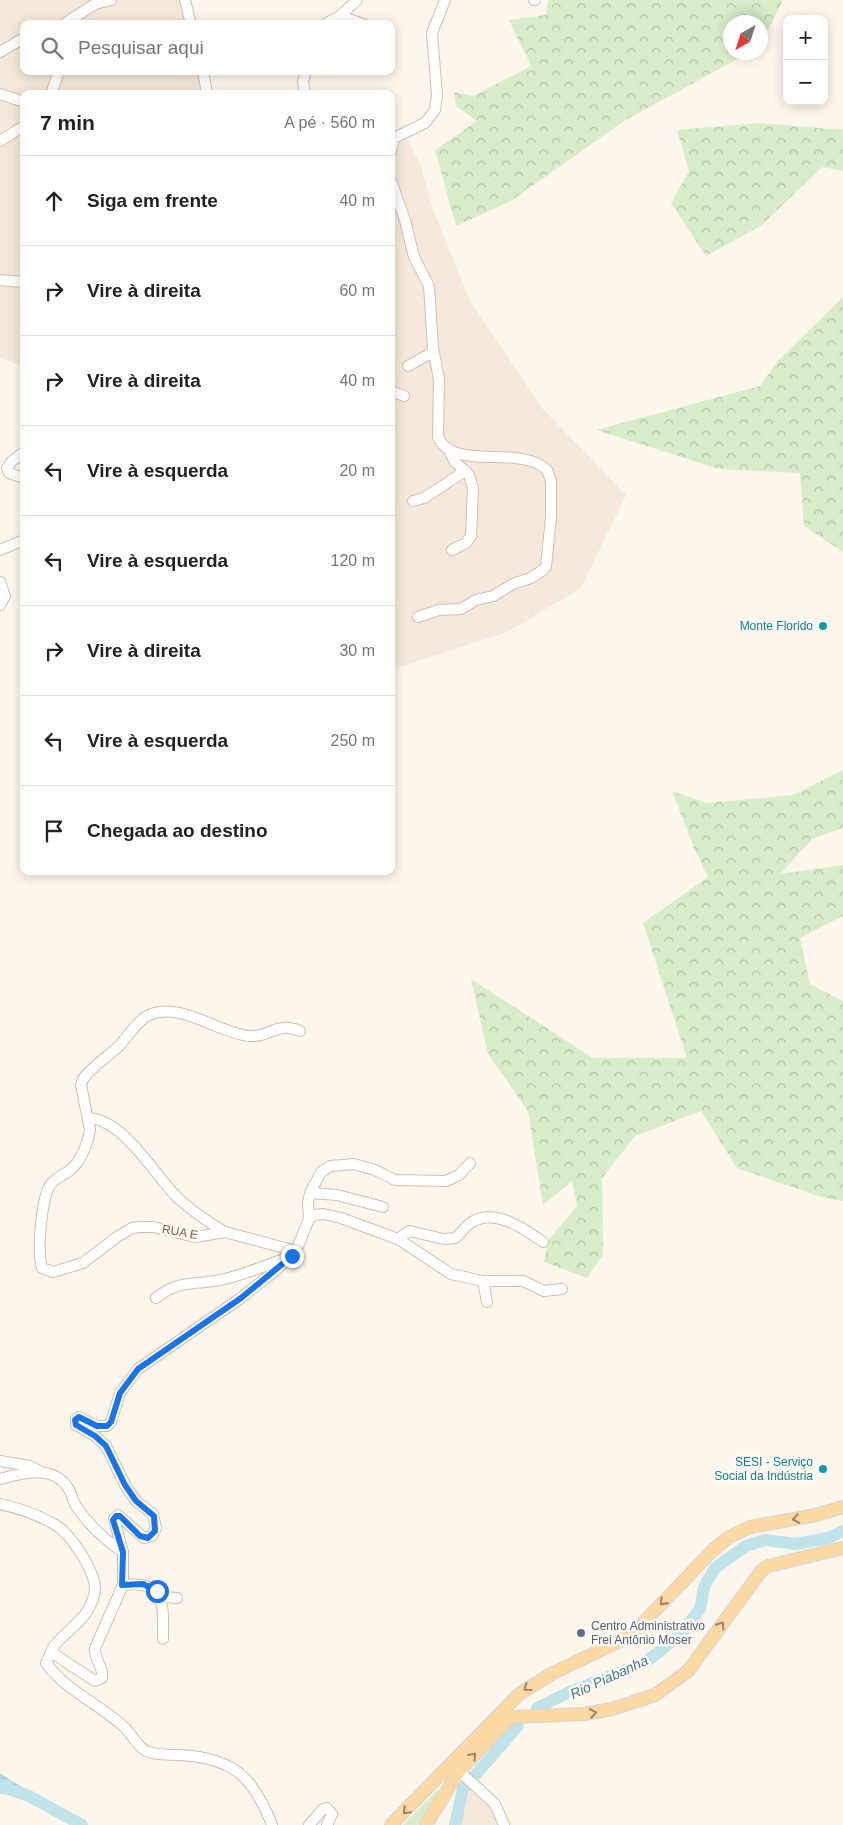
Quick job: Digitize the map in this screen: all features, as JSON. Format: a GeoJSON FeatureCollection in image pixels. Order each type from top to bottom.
{"type":"FeatureCollection","features":[{"type":"Feature","properties":{"kind":"main road"},"geometry":{"type":"LineString","coordinates":[[391,1825],[519,1694],[547,1676],[622,1640],[642,1624],[714,1549],[728,1537],[750,1527],[816,1515],[843,1507]]}},
{"type":"Feature","properties":{"kind":"main road"},"geometry":{"type":"LineString","coordinates":[[426,1825],[462,1774],[508,1720],[514,1717],[545,1718],[584,1714],[612,1709],[655,1695],[688,1671],[762,1570],[768,1566],[843,1548]]}},
{"type":"Feature","properties":{"kind":"street"},"geometry":{"type":"LineString","coordinates":[[75,20],[95,4],[111,0]]}},
{"type":"Feature","properties":{"kind":"street"},"geometry":{"type":"LineString","coordinates":[[185,0],[190,20]]}},
{"type":"Feature","properties":{"kind":"street"},"geometry":{"type":"LineString","coordinates":[[332,20],[340,16],[357,0]]}},
{"type":"Feature","properties":{"kind":"street"},"geometry":{"type":"LineString","coordinates":[[395,136],[425,123],[435,110],[437,95],[432,33],[445,0]]}},
{"type":"Feature","properties":{"kind":"street"},"geometry":{"type":"LineString","coordinates":[[340,16],[352,20]]}},
{"type":"Feature","properties":{"kind":"street"},"geometry":{"type":"LineString","coordinates":[[0,52],[20,40]]}},
{"type":"Feature","properties":{"kind":"street"},"geometry":{"type":"LineString","coordinates":[[52,90],[58,75]]}},
{"type":"Feature","properties":{"kind":"street"},"geometry":{"type":"LineString","coordinates":[[204,75],[206,90]]}},
{"type":"Feature","properties":{"kind":"street"},"geometry":{"type":"LineString","coordinates":[[304,90],[303,82],[305,75]]}},
{"type":"Feature","properties":{"kind":"street"},"geometry":{"type":"LineString","coordinates":[[0,94],[20,101]]}},
{"type":"Feature","properties":{"kind":"street"},"geometry":{"type":"LineString","coordinates":[[0,141],[20,128]]}},
{"type":"Feature","properties":{"kind":"street"},"geometry":{"type":"LineString","coordinates":[[395,191],[405,220],[414,257],[429,286],[434,352],[439,379],[438,437],[441,443],[448,449],[455,462],[472,481],[471,536],[466,543],[452,550]]}},
{"type":"Feature","properties":{"kind":"street"},"geometry":{"type":"LineString","coordinates":[[0,280],[20,282]]}},
{"type":"Feature","properties":{"kind":"street"},"geometry":{"type":"LineString","coordinates":[[408,366],[434,352]]}},
{"type":"Feature","properties":{"kind":"street"},"geometry":{"type":"LineString","coordinates":[[395,393],[404,396]]}},
{"type":"Feature","properties":{"kind":"street"},"geometry":{"type":"LineString","coordinates":[[418,617],[439,610],[461,609],[476,600],[493,596],[513,584],[540,574],[546,566],[552,503],[551,481],[547,470],[535,462],[521,458],[468,456],[448,449]]}},
{"type":"Feature","properties":{"kind":"street"},"geometry":{"type":"LineString","coordinates":[[20,455],[12,460],[6,468],[9,472],[20,476]]}},
{"type":"Feature","properties":{"kind":"street"},"geometry":{"type":"LineString","coordinates":[[413,501],[424,498],[465,471]]}},
{"type":"Feature","properties":{"kind":"street"},"geometry":{"type":"LineString","coordinates":[[0,550],[20,542]]}},
{"type":"Feature","properties":{"kind":"street"},"geometry":{"type":"LineString","coordinates":[[0,582],[5,596],[0,605]]}},
{"type":"Feature","properties":{"kind":"street"},"geometry":{"type":"LineString","coordinates":[[225,1232],[209,1223],[178,1198],[138,1150],[119,1132],[96,1118],[88,1118],[82,1091],[83,1079],[149,1016],[165,1013],[184,1014],[223,1030],[248,1036],[260,1035],[285,1027],[300,1031]]}},
{"type":"Feature","properties":{"kind":"street","name":"RUA E"},"geometry":{"type":"LineString","coordinates":[[88,1118],[90,1130],[82,1155],[76,1165],[51,1183],[46,1193],[40,1245],[41,1264],[45,1270],[53,1272],[73,1267],[132,1228],[153,1227],[195,1237],[225,1232],[294,1254]]}},
{"type":"Feature","properties":{"kind":"street"},"geometry":{"type":"LineString","coordinates":[[51,1652],[91,1678],[99,1681],[103,1676],[95,1657],[95,1648],[122,1585],[123,1552],[113,1522],[114,1517],[120,1516],[140,1536],[148,1538],[155,1531],[154,1516],[136,1501],[125,1485],[106,1446],[95,1436],[76,1425],[76,1419],[79,1417],[97,1426],[107,1426],[111,1422],[120,1393],[138,1369],[241,1298],[294,1254],[309,1219],[308,1204],[310,1193],[321,1172],[330,1166],[354,1164],[374,1170],[395,1180],[446,1181],[459,1176],[470,1163]]}},
{"type":"Feature","properties":{"kind":"street"},"geometry":{"type":"LineString","coordinates":[[310,1193],[337,1194],[384,1207]]}},
{"type":"Feature","properties":{"kind":"street"},"geometry":{"type":"LineString","coordinates":[[309,1219],[319,1214],[334,1216],[398,1239],[444,1271],[483,1281],[516,1280],[544,1291],[562,1289]]}},
{"type":"Feature","properties":{"kind":"street"},"geometry":{"type":"LineString","coordinates":[[398,1239],[409,1231],[444,1239],[455,1238],[472,1221],[496,1218],[520,1227],[543,1242]]}},
{"type":"Feature","properties":{"kind":"street"},"geometry":{"type":"LineString","coordinates":[[156,1298],[179,1285],[200,1281],[222,1280],[294,1254]]}},
{"type":"Feature","properties":{"kind":"street"},"geometry":{"type":"LineString","coordinates":[[483,1281],[486,1302]]}},
{"type":"Feature","properties":{"kind":"street"},"geometry":{"type":"LineString","coordinates":[[0,1461],[30,1466],[41,1472]]}},
{"type":"Feature","properties":{"kind":"street"},"geometry":{"type":"LineString","coordinates":[[0,1479],[28,1472],[51,1474],[64,1482],[81,1513],[105,1538],[123,1552]]}},
{"type":"Feature","properties":{"kind":"street"},"geometry":{"type":"LineString","coordinates":[[0,1504],[56,1525],[77,1549],[94,1579],[94,1596],[88,1611],[77,1626],[55,1643],[46,1662],[48,1666],[93,1704],[122,1725],[145,1750],[156,1754],[202,1756],[216,1759],[236,1769],[255,1788],[272,1825]]}},
{"type":"Feature","properties":{"kind":"street"},"geometry":{"type":"LineString","coordinates":[[122,1585],[148,1585],[161,1597],[177,1598]]}},
{"type":"Feature","properties":{"kind":"street"},"geometry":{"type":"LineString","coordinates":[[161,1597],[162,1639]]}},
{"type":"Feature","properties":{"kind":"street"},"geometry":{"type":"LineString","coordinates":[[462,1774],[494,1804],[504,1825]]}},
{"type":"Feature","properties":{"kind":"street"},"geometry":{"type":"LineString","coordinates":[[309,1825],[327,1808],[332,1814],[326,1825]]}},
{"type":"Feature","properties":{"kind":"shaded area"},"geometry":{"type":"Polygon","coordinates":[[[0,0],[183,0],[188,20],[20,20],[20,75],[204,75],[208,90],[20,90],[20,366],[0,358],[0,0]]]}},
{"type":"Feature","properties":{"kind":"shaded area"},"geometry":{"type":"Polygon","coordinates":[[[404,131],[420,164],[434,212],[470,301],[541,407],[626,495],[581,588],[507,632],[395,669],[395,132],[404,131]]]}},
{"type":"Feature","properties":{"kind":"shaded area"},"geometry":{"type":"Polygon","coordinates":[[[474,1779],[499,1799],[512,1825],[459,1825],[474,1779]]]}},
{"type":"Feature","properties":{"kind":"green space"},"geometry":{"type":"Polygon","coordinates":[[[548,0],[783,0],[768,31],[768,15],[723,15],[723,60],[735,60],[624,121],[511,201],[456,226],[435,150],[477,121],[456,106],[454,92],[473,96],[531,66],[509,20],[546,15],[548,0]]]}},
{"type":"Feature","properties":{"kind":"green space"},"geometry":{"type":"Polygon","coordinates":[[[758,123],[843,130],[843,171],[822,167],[762,225],[706,256],[671,203],[689,171],[677,130],[758,123]]]}},
{"type":"Feature","properties":{"kind":"green space"},"geometry":{"type":"Polygon","coordinates":[[[843,297],[843,552],[804,526],[800,473],[719,469],[596,430],[760,386],[777,362],[843,297]]]}},
{"type":"Feature","properties":{"kind":"green space"},"geometry":{"type":"Polygon","coordinates":[[[843,770],[843,828],[812,839],[780,874],[843,865],[843,916],[800,938],[810,984],[843,1001],[843,1201],[821,1197],[737,1168],[701,1111],[635,1136],[602,1178],[603,1255],[587,1278],[544,1262],[548,1241],[577,1206],[572,1181],[543,1205],[528,1111],[488,1054],[471,979],[593,1058],[687,1058],[643,923],[708,877],[694,848],[672,791],[707,803],[793,795],[843,770]]]}},
{"type":"Feature","properties":{"kind":"green space"},"geometry":{"type":"Polygon","coordinates":[[[437,1790],[439,1791],[418,1825],[403,1825],[437,1790]]]}},
{"type":"Feature","properties":{"kind":"water"},"geometry":{"type":"Polygon","coordinates":[[[0,1774],[23,1788],[21,1796],[0,1793],[0,1774]]]}},
{"type":"Feature","properties":{"kind":"waterway","name":"Rio Piabanha"},"geometry":{"type":"LineString","coordinates":[[537,1708],[567,1693],[646,1662],[681,1634],[700,1609],[704,1587],[715,1568],[746,1546],[765,1540],[796,1544],[828,1538],[843,1531]]}},
{"type":"Feature","properties":{"kind":"waterway","name":"Rio Piabanha"},"geometry":{"type":"LineString","coordinates":[[455,1825],[463,1789],[518,1726]]}},
{"type":"Feature","properties":{"kind":"waterway","name":"Rio Piabanha"},"geometry":{"type":"LineString","coordinates":[[0,1786],[29,1796],[82,1825]]}},
{"type":"Feature","properties":{"kind":"place","name":"Monte Florido"},"geometry":{"type":"Point","coordinates":[823,626]}},
{"type":"Feature","properties":{"kind":"place","name":"SESI - Serviço Social da Indústria"},"geometry":{"type":"Point","coordinates":[823,1469]}},
{"type":"Feature","properties":{"kind":"place","name":"Centro Administrativo Frei Antônio Moser"},"geometry":{"type":"Point","coordinates":[581,1633]}},
{"type":"Feature","properties":{"kind":"route"},"geometry":{"type":"LineString","coordinates":[[157,1591],[153,1587],[143,1584],[122,1585],[123,1552],[113,1520],[114,1517],[120,1516],[140,1536],[148,1538],[155,1531],[154,1516],[151,1511],[136,1501],[125,1485],[106,1446],[95,1436],[76,1425],[75,1420],[79,1417],[97,1426],[107,1426],[111,1422],[120,1393],[138,1369],[241,1298],[275,1272],[292,1256]]}}]}
